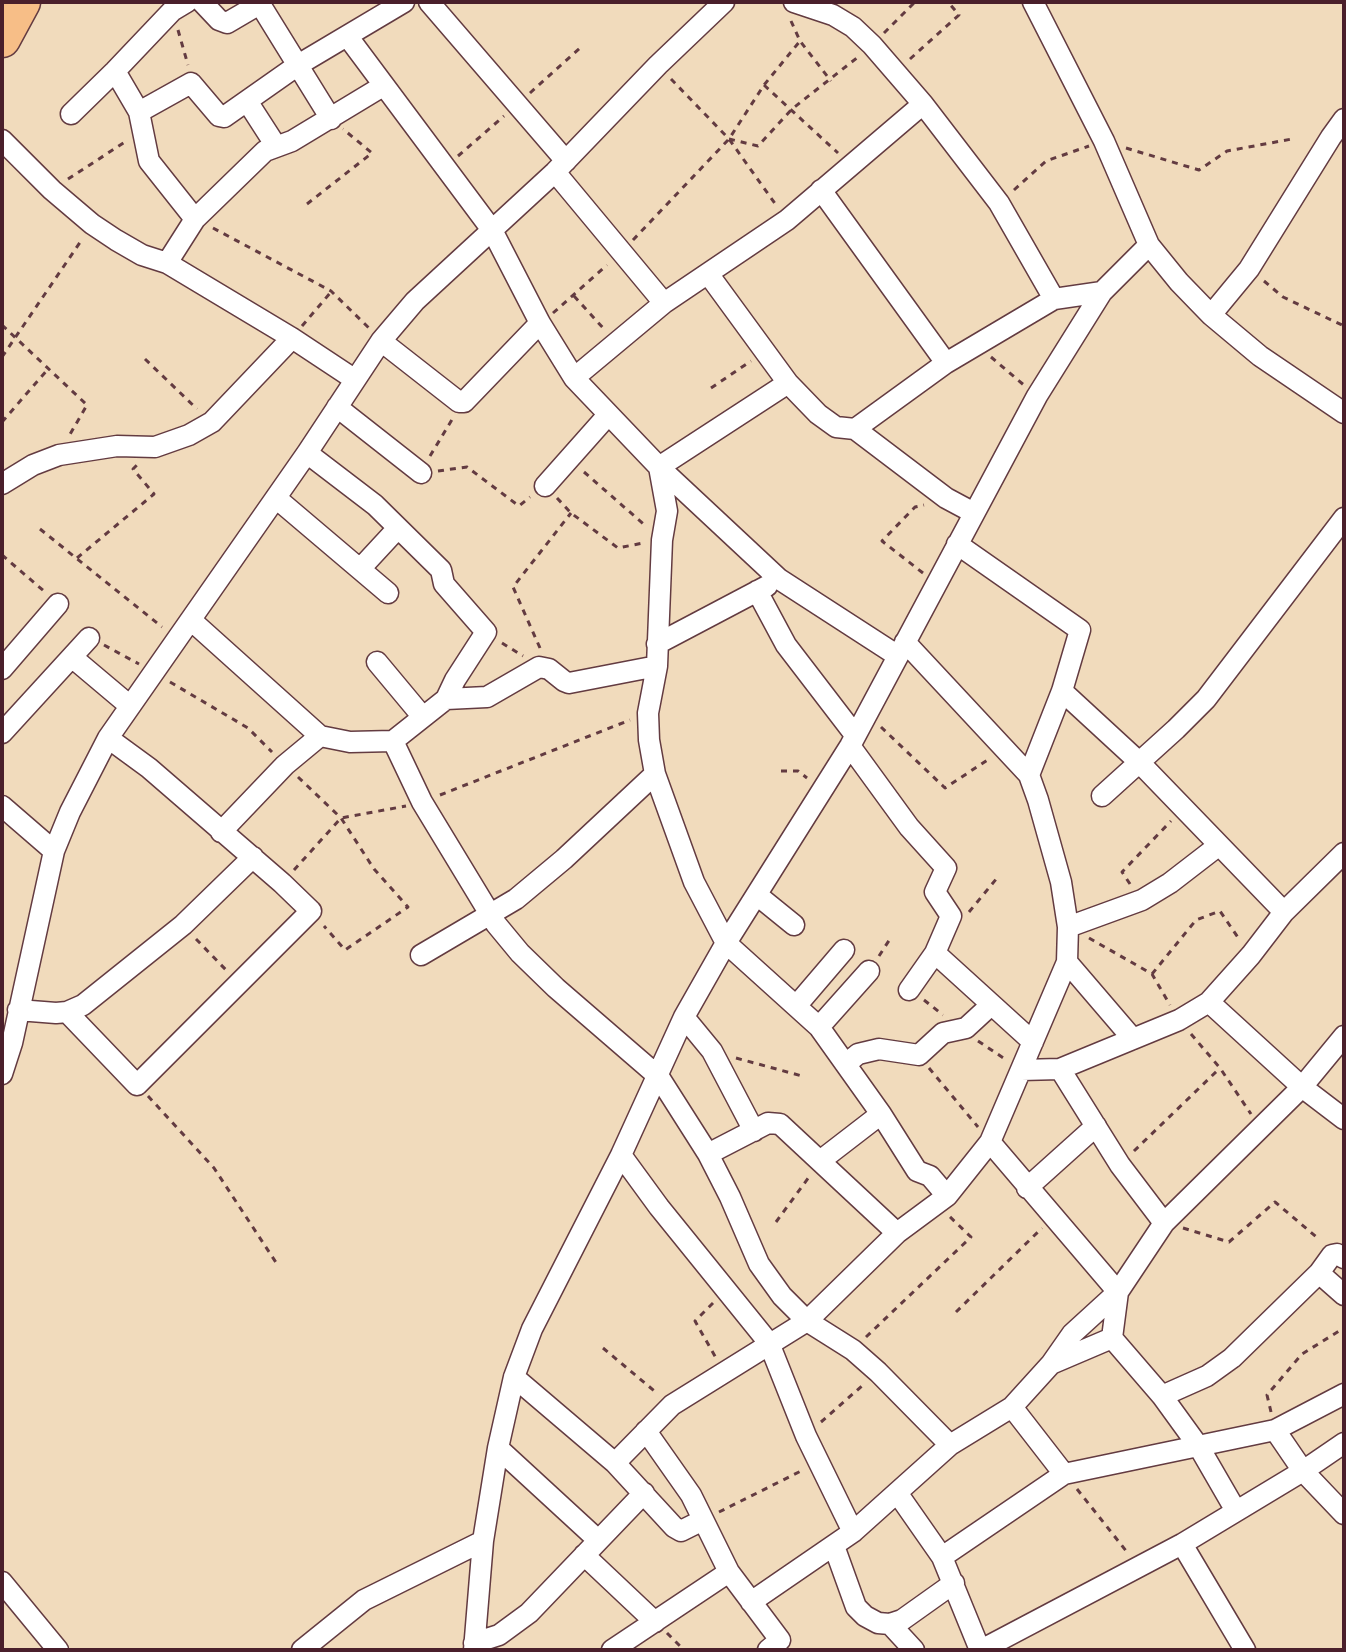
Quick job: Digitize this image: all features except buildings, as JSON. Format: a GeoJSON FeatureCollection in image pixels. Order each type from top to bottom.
{"type":"FeatureCollection","features":[{"type":"Feature","properties":{"kind":"highway"},"geometry":{"type":"LineString","coordinates":[[2,39],[22,2]]}},
{"type":"Feature","properties":{"kind":"street"},"geometry":{"type":"LineString","coordinates":[[202,2],[219,20],[227,23],[256,6],[263,9],[331,119]]}},
{"type":"Feature","properties":{"kind":"street"},"geometry":{"type":"LineString","coordinates":[[140,121],[193,83],[221,117],[298,65],[404,2]]}},
{"type":"Feature","properties":{"kind":"street"},"geometry":{"type":"LineString","coordinates":[[429,2],[517,105],[621,252],[664,303]]}},
{"type":"Feature","properties":{"kind":"street"},"geometry":{"type":"LineString","coordinates":[[2,1074],[54,851],[108,738],[192,621],[381,341],[415,301],[560,166],[724,2]]}},
{"type":"Feature","properties":{"kind":"street"},"geometry":{"type":"LineString","coordinates":[[794,2],[843,21],[872,45],[923,104],[999,203],[1054,299]]}},
{"type":"Feature","properties":{"kind":"street"},"geometry":{"type":"LineString","coordinates":[[1033,2],[1104,141],[1149,245],[1211,315],[1260,356],[1344,413]]}},
{"type":"Feature","properties":{"kind":"street"},"geometry":{"type":"LineString","coordinates":[[71,114],[115,71],[174,5]]}},
{"type":"Feature","properties":{"kind":"street"},"geometry":{"type":"LineString","coordinates":[[348,37],[492,230],[540,323],[574,378],[659,467],[779,579],[901,649],[1005,749],[1029,775],[1061,882],[1068,927],[1067,962],[990,1142],[942,1200],[897,1233],[807,1321],[672,1405],[615,1463]]}},
{"type":"Feature","properties":{"kind":"street"},"geometry":{"type":"LineString","coordinates":[[115,71],[140,121],[149,161],[195,219]]}},
{"type":"Feature","properties":{"kind":"street"},"geometry":{"type":"LineString","coordinates":[[167,263],[195,219],[265,151],[292,141],[383,86]]}},
{"type":"Feature","properties":{"kind":"street"},"geometry":{"type":"LineString","coordinates":[[247,101],[276,146]]}},
{"type":"Feature","properties":{"kind":"street"},"geometry":{"type":"LineString","coordinates":[[574,378],[664,303],[787,220],[923,104]]}},
{"type":"Feature","properties":{"kind":"street"},"geometry":{"type":"LineString","coordinates":[[1211,315],[1249,269],[1344,119]]}},
{"type":"Feature","properties":{"kind":"street"},"geometry":{"type":"LineString","coordinates":[[2,140],[52,190],[92,224],[142,255],[167,263],[354,379]]}},
{"type":"Feature","properties":{"kind":"street"},"geometry":{"type":"LineString","coordinates":[[821,190],[946,363]]}},
{"type":"Feature","properties":{"kind":"street"},"geometry":{"type":"LineString","coordinates":[[474,1647],[483,1541],[498,1448],[514,1377],[532,1329],[659,1077],[684,1017],[726,943],[853,740],[1037,396],[1102,292],[1149,245]]}},
{"type":"Feature","properties":{"kind":"street"},"geometry":{"type":"LineString","coordinates":[[709,275],[788,383],[826,421],[836,427],[855,429],[946,498],[974,513]]}},
{"type":"Feature","properties":{"kind":"street"},"geometry":{"type":"LineString","coordinates":[[855,429],[975,344],[1054,299],[1102,292]]}},
{"type":"Feature","properties":{"kind":"street"},"geometry":{"type":"LineString","coordinates":[[381,341],[459,402],[468,401],[540,323]]}},
{"type":"Feature","properties":{"kind":"street"},"geometry":{"type":"LineString","coordinates":[[2,484],[33,465],[59,455],[117,446],[155,447],[189,435],[212,422],[292,338]]}},
{"type":"Feature","properties":{"kind":"street"},"geometry":{"type":"LineString","coordinates":[[659,467],[788,383]]}},
{"type":"Feature","properties":{"kind":"street"},"geometry":{"type":"LineString","coordinates":[[337,407],[421,473]]}},
{"type":"Feature","properties":{"kind":"street"},"geometry":{"type":"LineString","coordinates":[[545,486],[608,415]]}},
{"type":"Feature","properties":{"kind":"street"},"geometry":{"type":"LineString","coordinates":[[192,621],[320,736],[350,742],[393,741],[446,699],[486,632],[444,584],[441,570],[375,505],[307,453]]}},
{"type":"Feature","properties":{"kind":"street"},"geometry":{"type":"LineString","coordinates":[[659,467],[667,511],[662,540],[657,666],[648,713],[649,740],[655,774],[694,882],[726,943],[819,1027],[917,1171],[930,1176],[942,1200]]}},
{"type":"Feature","properties":{"kind":"street"},"geometry":{"type":"LineString","coordinates":[[276,498],[388,593]]}},
{"type":"Feature","properties":{"kind":"street"},"geometry":{"type":"LineString","coordinates":[[1102,796],[1206,699],[1344,518]]}},
{"type":"Feature","properties":{"kind":"street"},"geometry":{"type":"LineString","coordinates":[[360,569],[397,529]]}},
{"type":"Feature","properties":{"kind":"street"},"geometry":{"type":"LineString","coordinates":[[957,544],[1080,630],[1062,691],[1029,775]]}},
{"type":"Feature","properties":{"kind":"street"},"geometry":{"type":"LineString","coordinates":[[657,644],[779,579]]}},
{"type":"Feature","properties":{"kind":"street"},"geometry":{"type":"LineString","coordinates":[[757,591],[786,645],[909,827],[944,864],[945,872],[935,892],[951,916],[935,953],[909,990]]}},
{"type":"Feature","properties":{"kind":"street"},"geometry":{"type":"LineString","coordinates":[[2,669],[58,604]]}},
{"type":"Feature","properties":{"kind":"street"},"geometry":{"type":"LineString","coordinates":[[2,733],[89,638]]}},
{"type":"Feature","properties":{"kind":"street"},"geometry":{"type":"LineString","coordinates":[[73,658],[130,706]]}},
{"type":"Feature","properties":{"kind":"street"},"geometry":{"type":"LineString","coordinates":[[377,662],[422,716]]}},
{"type":"Feature","properties":{"kind":"street"},"geometry":{"type":"LineString","coordinates":[[446,699],[487,697],[544,668],[569,683],[657,666]]}},
{"type":"Feature","properties":{"kind":"street"},"geometry":{"type":"LineString","coordinates":[[1062,691],[1138,761],[1284,912]]}},
{"type":"Feature","properties":{"kind":"street"},"geometry":{"type":"LineString","coordinates":[[221,832],[285,765],[320,736]]}},
{"type":"Feature","properties":{"kind":"street"},"geometry":{"type":"LineString","coordinates":[[67,1012],[137,1085],[311,911],[149,768],[108,738]]}},
{"type":"Feature","properties":{"kind":"street"},"geometry":{"type":"LineString","coordinates":[[393,741],[422,802],[490,914],[520,953],[609,1036],[659,1077],[708,1154],[759,1264],[782,1296],[807,1321],[853,1350],[878,1372],[950,1445]]}},
{"type":"Feature","properties":{"kind":"street"},"geometry":{"type":"LineString","coordinates":[[421,955],[516,899],[655,774]]}},
{"type":"Feature","properties":{"kind":"street"},"geometry":{"type":"LineString","coordinates":[[2,806],[54,851]]}},
{"type":"Feature","properties":{"kind":"street"},"geometry":{"type":"LineString","coordinates":[[1068,927],[1142,900],[1218,846]]}},
{"type":"Feature","properties":{"kind":"street"},"geometry":{"type":"LineString","coordinates":[[1021,1070],[1060,1069],[1179,1020],[1209,1002],[1284,912],[1344,853]]}},
{"type":"Feature","properties":{"kind":"street"},"geometry":{"type":"LineString","coordinates":[[18,1010],[67,1012],[101,993],[183,925],[253,857]]}},
{"type":"Feature","properties":{"kind":"street"},"geometry":{"type":"LineString","coordinates":[[757,895],[794,925]]}},
{"type":"Feature","properties":{"kind":"street"},"geometry":{"type":"LineString","coordinates":[[797,1005],[844,950]]}},
{"type":"Feature","properties":{"kind":"street"},"geometry":{"type":"LineString","coordinates":[[935,953],[1033,1042]]}},
{"type":"Feature","properties":{"kind":"street"},"geometry":{"type":"LineString","coordinates":[[1067,962],[1133,1039]]}},
{"type":"Feature","properties":{"kind":"street"},"geometry":{"type":"LineString","coordinates":[[819,1027],[869,971]]}},
{"type":"Feature","properties":{"kind":"street"},"geometry":{"type":"LineString","coordinates":[[1209,1002],[1302,1087],[1344,1119]]}},
{"type":"Feature","properties":{"kind":"street"},"geometry":{"type":"LineString","coordinates":[[846,1064],[858,1054],[879,1049],[919,1055],[943,1033],[963,1030],[991,1005]]}},
{"type":"Feature","properties":{"kind":"street"},"geometry":{"type":"LineString","coordinates":[[684,1017],[712,1051],[754,1131]]}},
{"type":"Feature","properties":{"kind":"street"},"geometry":{"type":"LineString","coordinates":[[751,1602],[853,1532],[950,1445],[1012,1407],[1051,1364],[1072,1334],[1118,1292],[1164,1223],[1302,1087],[1344,1036]]}},
{"type":"Feature","properties":{"kind":"street"},"geometry":{"type":"LineString","coordinates":[[1060,1069],[1120,1165],[1164,1223]]}},
{"type":"Feature","properties":{"kind":"street"},"geometry":{"type":"LineString","coordinates":[[820,1161],[881,1114]]}},
{"type":"Feature","properties":{"kind":"street"},"geometry":{"type":"LineString","coordinates":[[708,1154],[768,1123],[780,1124],[897,1233]]}},
{"type":"Feature","properties":{"kind":"street"},"geometry":{"type":"LineString","coordinates":[[1027,1188],[1096,1126]]}},
{"type":"Feature","properties":{"kind":"street"},"geometry":{"type":"LineString","coordinates":[[990,1142],[1118,1292],[1112,1338],[1162,1396],[1199,1447],[1236,1511]]}},
{"type":"Feature","properties":{"kind":"street"},"geometry":{"type":"LineString","coordinates":[[621,1155],[769,1343],[806,1436],[853,1532]]}},
{"type":"Feature","properties":{"kind":"street"},"geometry":{"type":"LineString","coordinates":[[1162,1396],[1207,1376],[1232,1358],[1339,1256]]}},
{"type":"Feature","properties":{"kind":"street"},"geometry":{"type":"LineString","coordinates":[[1319,1273],[1344,1295]]}},
{"type":"Feature","properties":{"kind":"street"},"geometry":{"type":"LineString","coordinates":[[1051,1364],[1112,1338]]}},
{"type":"Feature","properties":{"kind":"street"},"geometry":{"type":"LineString","coordinates":[[514,1377],[615,1463],[678,1530],[703,1520]]}},
{"type":"Feature","properties":{"kind":"street"},"geometry":{"type":"LineString","coordinates":[[942,1557],[1064,1474],[1275,1430],[1344,1394]]}},
{"type":"Feature","properties":{"kind":"street"},"geometry":{"type":"LineString","coordinates":[[1012,1407],[1064,1474]]}},
{"type":"Feature","properties":{"kind":"street"},"geometry":{"type":"LineString","coordinates":[[1275,1430],[1303,1471],[1344,1514]]}},
{"type":"Feature","properties":{"kind":"street"},"geometry":{"type":"LineString","coordinates":[[646,1431],[691,1495],[729,1572],[780,1640],[768,1650]]}},
{"type":"Feature","properties":{"kind":"street"},"geometry":{"type":"LineString","coordinates":[[898,1494],[942,1557],[980,1650],[1182,1544],[1344,1443]]}},
{"type":"Feature","properties":{"kind":"street"},"geometry":{"type":"LineString","coordinates":[[498,1448],[591,1547],[655,1622]]}},
{"type":"Feature","properties":{"kind":"street"},"geometry":{"type":"LineString","coordinates":[[474,1647],[513,1626],[644,1493]]}},
{"type":"Feature","properties":{"kind":"street"},"geometry":{"type":"LineString","coordinates":[[302,1650],[364,1600],[483,1541]]}},
{"type":"Feature","properties":{"kind":"street"},"geometry":{"type":"LineString","coordinates":[[1182,1544],[1245,1650]]}},
{"type":"Feature","properties":{"kind":"street"},"geometry":{"type":"LineString","coordinates":[[834,1546],[856,1607],[878,1623],[890,1624],[902,1620],[954,1583]]}},
{"type":"Feature","properties":{"kind":"street"},"geometry":{"type":"LineString","coordinates":[[612,1650],[729,1572]]}},
{"type":"Feature","properties":{"kind":"street"},"geometry":{"type":"LineString","coordinates":[[2,1582],[58,1650]]}},
{"type":"Feature","properties":{"kind":"street"},"geometry":{"type":"LineString","coordinates":[[890,1624],[914,1650]]}},
{"type":"Feature","properties":{"kind":"path"},"geometry":{"type":"LineString","coordinates":[[729,139],[758,146],[792,109],[831,81],[915,2]]}},
{"type":"Feature","properties":{"kind":"path"},"geometry":{"type":"LineString","coordinates":[[895,73],[959,15],[948,2]]}},
{"type":"Feature","properties":{"kind":"path"},"geometry":{"type":"LineString","coordinates":[[174,5],[193,83]]}},
{"type":"Feature","properties":{"kind":"path"},"geometry":{"type":"LineString","coordinates":[[540,323],[621,252],[729,139],[764,85],[800,41],[831,81]]}},
{"type":"Feature","properties":{"kind":"path"},"geometry":{"type":"LineString","coordinates":[[446,166],[581,47]]}},
{"type":"Feature","properties":{"kind":"path"},"geometry":{"type":"LineString","coordinates":[[658,65],[729,139],[787,220]]}},
{"type":"Feature","properties":{"kind":"path"},"geometry":{"type":"LineString","coordinates":[[764,85],[849,164]]}},
{"type":"Feature","properties":{"kind":"path"},"geometry":{"type":"LineString","coordinates":[[307,204],[372,153],[331,119]]}},
{"type":"Feature","properties":{"kind":"path"},"geometry":{"type":"LineString","coordinates":[[52,190],[140,121]]}},
{"type":"Feature","properties":{"kind":"path"},"geometry":{"type":"LineString","coordinates":[[999,203],[1046,161],[1104,141],[1199,170],[1227,151],[1292,139]]}},
{"type":"Feature","properties":{"kind":"path"},"geometry":{"type":"LineString","coordinates":[[195,219],[331,291],[381,341]]}},
{"type":"Feature","properties":{"kind":"path"},"geometry":{"type":"LineString","coordinates":[[2,357],[92,224]]}},
{"type":"Feature","properties":{"kind":"path"},"geometry":{"type":"LineString","coordinates":[[1249,269],[1283,297],[1344,326]]}},
{"type":"Feature","properties":{"kind":"path"},"geometry":{"type":"LineString","coordinates":[[292,338],[331,291]]}},
{"type":"Feature","properties":{"kind":"path"},"geometry":{"type":"LineString","coordinates":[[574,296],[616,342]]}},
{"type":"Feature","properties":{"kind":"path"},"geometry":{"type":"LineString","coordinates":[[2,325],[87,405],[69,436]]}},
{"type":"Feature","properties":{"kind":"path"},"geometry":{"type":"LineString","coordinates":[[975,344],[1037,396]]}},
{"type":"Feature","properties":{"kind":"path"},"geometry":{"type":"LineString","coordinates":[[711,388],[765,351]]}},
{"type":"Feature","properties":{"kind":"path"},"geometry":{"type":"LineString","coordinates":[[145,359],[212,422]]}},
{"type":"Feature","properties":{"kind":"path"},"geometry":{"type":"LineString","coordinates":[[2,422],[48,369]]}},
{"type":"Feature","properties":{"kind":"path"},"geometry":{"type":"LineString","coordinates":[[421,473],[444,430],[468,401]]}},
{"type":"Feature","properties":{"kind":"path"},"geometry":{"type":"LineString","coordinates":[[77,558],[154,494],[133,469],[155,447]]}},
{"type":"Feature","properties":{"kind":"path"},"geometry":{"type":"LineString","coordinates":[[569,459],[662,540]]}},
{"type":"Feature","properties":{"kind":"path"},"geometry":{"type":"LineString","coordinates":[[421,473],[467,467],[519,506],[545,486]]}},
{"type":"Feature","properties":{"kind":"path"},"geometry":{"type":"LineString","coordinates":[[937,585],[882,541],[915,507],[946,498]]}},
{"type":"Feature","properties":{"kind":"path"},"geometry":{"type":"LineString","coordinates":[[544,668],[513,587],[571,513],[618,548],[662,540]]}},
{"type":"Feature","properties":{"kind":"path"},"geometry":{"type":"LineString","coordinates":[[40,529],[178,640]]}},
{"type":"Feature","properties":{"kind":"path"},"geometry":{"type":"LineString","coordinates":[[2,555],[58,604]]}},
{"type":"Feature","properties":{"kind":"path"},"geometry":{"type":"LineString","coordinates":[[486,632],[544,668]]}},
{"type":"Feature","properties":{"kind":"path"},"geometry":{"type":"LineString","coordinates":[[89,638],[154,672],[248,728],[341,818],[374,869],[408,907],[345,950],[311,911]]}},
{"type":"Feature","properties":{"kind":"path"},"geometry":{"type":"LineString","coordinates":[[282,883],[341,818],[422,802],[648,713]]}},
{"type":"Feature","properties":{"kind":"path"},"geometry":{"type":"LineString","coordinates":[[866,713],[945,788],[1005,749]]}},
{"type":"Feature","properties":{"kind":"path"},"geometry":{"type":"LineString","coordinates":[[781,771],[798,771],[823,791]]}},
{"type":"Feature","properties":{"kind":"path"},"geometry":{"type":"LineString","coordinates":[[1142,900],[1122,872],[1183,808]]}},
{"type":"Feature","properties":{"kind":"path"},"geometry":{"type":"LineString","coordinates":[[1152,974],[1196,920],[1220,911],[1251,955]]}},
{"type":"Feature","properties":{"kind":"path"},"geometry":{"type":"LineString","coordinates":[[183,925],[239,983]]}},
{"type":"Feature","properties":{"kind":"path"},"geometry":{"type":"LineString","coordinates":[[1068,927],[1152,974],[1179,1020],[1220,1068],[1260,1128]]}},
{"type":"Feature","properties":{"kind":"path"},"geometry":{"type":"LineString","coordinates":[[909,990],[1021,1070]]}},
{"type":"Feature","properties":{"kind":"path"},"geometry":{"type":"LineString","coordinates":[[712,1051],[802,1076]]}},
{"type":"Feature","properties":{"kind":"path"},"geometry":{"type":"LineString","coordinates":[[919,1055],[990,1142]]}},
{"type":"Feature","properties":{"kind":"path"},"geometry":{"type":"LineString","coordinates":[[1120,1165],[1220,1068]]}},
{"type":"Feature","properties":{"kind":"path"},"geometry":{"type":"LineString","coordinates":[[137,1085],[214,1168],[277,1264]]}},
{"type":"Feature","properties":{"kind":"path"},"geometry":{"type":"LineString","coordinates":[[776,1222],[820,1161]]}},
{"type":"Feature","properties":{"kind":"path"},"geometry":{"type":"LineString","coordinates":[[853,1350],[971,1237],[942,1200]]}},
{"type":"Feature","properties":{"kind":"path"},"geometry":{"type":"LineString","coordinates":[[1164,1223],[1229,1242],[1275,1202],[1339,1256]]}},
{"type":"Feature","properties":{"kind":"path"},"geometry":{"type":"LineString","coordinates":[[956,1312],[1052,1217]]}},
{"type":"Feature","properties":{"kind":"path"},"geometry":{"type":"LineString","coordinates":[[724,1372],[695,1321],[727,1290]]}},
{"type":"Feature","properties":{"kind":"path"},"geometry":{"type":"LineString","coordinates":[[1275,1430],[1267,1395],[1302,1354],[1344,1328]]}},
{"type":"Feature","properties":{"kind":"path"},"geometry":{"type":"LineString","coordinates":[[603,1348],[672,1405]]}},
{"type":"Feature","properties":{"kind":"path"},"geometry":{"type":"LineString","coordinates":[[806,1436],[878,1372]]}},
{"type":"Feature","properties":{"kind":"path"},"geometry":{"type":"LineString","coordinates":[[703,1520],[819,1462]]}},
{"type":"Feature","properties":{"kind":"path"},"geometry":{"type":"LineString","coordinates":[[1064,1474],[1137,1566]]}},
{"type":"Feature","properties":{"kind":"path"},"geometry":{"type":"LineString","coordinates":[[655,1622],[684,1650]]}}]}
